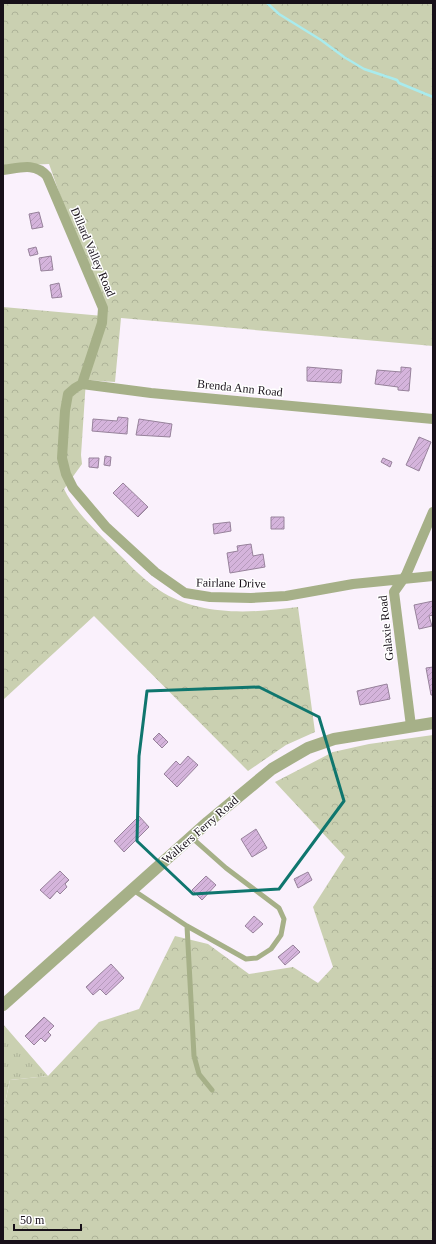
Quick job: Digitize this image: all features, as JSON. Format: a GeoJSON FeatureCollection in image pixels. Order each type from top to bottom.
{"type":"FeatureCollection","features":[{"type":"Feature","properties":{"kind":"street","name":"Dillard Valley Road"},"geometry":{"type":"LineString","coordinates":[[3,170],[31,167],[37,168],[46,176],[103,308],[102,323],[82,384]]}},
{"type":"Feature","properties":{"kind":"street","name":"Fairlane Drive"},"geometry":{"type":"LineString","coordinates":[[82,384],[68,394],[64,415],[62,458],[66,474],[73,488],[106,527],[154,572],[185,593],[210,597],[251,598],[286,596],[354,584],[433,576]]}},
{"type":"Feature","properties":{"kind":"street","name":"Brenda Ann Road"},"geometry":{"type":"LineString","coordinates":[[82,384],[182,396],[433,420]]}},
{"type":"Feature","properties":{"kind":"street","name":"Galaxie Road"},"geometry":{"type":"LineString","coordinates":[[411,726],[394,597],[395,589],[402,580],[433,512]]}},
{"type":"Feature","properties":{"kind":"street","name":"Walkers Ferry Road"},"geometry":{"type":"LineString","coordinates":[[3,1005],[191,837],[248,788],[290,757],[308,748],[343,737],[433,723]]}},
{"type":"Feature","properties":{"kind":"lane"},"geometry":{"type":"LineString","coordinates":[[133,890],[188,926],[246,959],[257,958],[271,949],[281,935],[284,919],[279,908],[226,868],[191,837]]}},
{"type":"Feature","properties":{"kind":"lane"},"geometry":{"type":"LineString","coordinates":[[188,926],[194,1056],[199,1074],[212,1090]]}},
{"type":"Feature","properties":{"kind":"highlighted area"},"geometry":{"type":"Polygon","coordinates":[[[259,687],[319,717],[344,801],[279,889],[193,894],[137,841],[139,756],[147,691],[259,687]]]}},
{"type":"Feature","properties":{"kind":"green space"},"geometry":{"type":"Polygon","coordinates":[[[3,3],[433,3],[433,346],[121,318],[115,382],[86,380],[81,455],[82,464],[64,489],[74,506],[86,520],[140,575],[159,590],[175,599],[209,609],[227,611],[263,611],[298,607],[315,732],[286,745],[248,771],[94,616],[3,700],[3,307],[103,316],[49,164],[3,166],[3,3]]]}},
{"type":"Feature","properties":{"kind":"green space"},"geometry":{"type":"Polygon","coordinates":[[[433,735],[433,1241],[3,1241],[3,1112],[10,1080],[48,1076],[99,1022],[139,1009],[175,936],[208,944],[249,974],[293,967],[318,983],[333,967],[313,907],[345,857],[275,782],[333,752],[369,744],[433,735]]]}},
{"type":"Feature","properties":{"kind":"green space"},"geometry":{"type":"Polygon","coordinates":[[[3,1024],[48,1076],[10,1080],[3,1112],[3,1024]]]}},
{"type":"Feature","properties":{"kind":"building"},"geometry":{"type":"Polygon","coordinates":[[[39,212],[43,227],[32,229],[29,214],[39,212]]]}},
{"type":"Feature","properties":{"kind":"building"},"geometry":{"type":"Polygon","coordinates":[[[36,247],[38,254],[30,256],[28,249],[36,247]]]}},
{"type":"Feature","properties":{"kind":"building"},"geometry":{"type":"Polygon","coordinates":[[[51,256],[53,270],[41,271],[39,258],[51,256]]]}},
{"type":"Feature","properties":{"kind":"building"},"geometry":{"type":"Polygon","coordinates":[[[59,283],[62,297],[52,298],[50,285],[59,283]]]}},
{"type":"Feature","properties":{"kind":"building"},"geometry":{"type":"Polygon","coordinates":[[[307,367],[342,370],[341,383],[307,381],[307,367]]]}},
{"type":"Feature","properties":{"kind":"building"},"geometry":{"type":"Polygon","coordinates":[[[401,367],[411,368],[409,391],[398,390],[398,387],[375,384],[377,370],[401,372],[401,367]]]}},
{"type":"Feature","properties":{"kind":"building"},"geometry":{"type":"Polygon","coordinates":[[[118,417],[128,418],[127,434],[92,431],[93,419],[117,421],[118,417]]]}},
{"type":"Feature","properties":{"kind":"building"},"geometry":{"type":"Polygon","coordinates":[[[139,419],[172,424],[170,437],[136,435],[139,419]]]}},
{"type":"Feature","properties":{"kind":"building"},"geometry":{"type":"Polygon","coordinates":[[[419,437],[431,442],[419,471],[406,465],[419,437]]]}},
{"type":"Feature","properties":{"kind":"building"},"geometry":{"type":"Polygon","coordinates":[[[105,456],[111,457],[110,466],[104,465],[105,456]]]}},
{"type":"Feature","properties":{"kind":"building"},"geometry":{"type":"Polygon","coordinates":[[[89,458],[99,458],[98,468],[89,467],[89,458]]]}},
{"type":"Feature","properties":{"kind":"building"},"geometry":{"type":"Polygon","coordinates":[[[383,458],[392,462],[390,467],[381,462],[383,458]]]}},
{"type":"Feature","properties":{"kind":"building"},"geometry":{"type":"Polygon","coordinates":[[[123,483],[148,507],[138,517],[113,493],[123,483]]]}},
{"type":"Feature","properties":{"kind":"building"},"geometry":{"type":"Polygon","coordinates":[[[271,517],[284,517],[284,529],[271,529],[271,517]]]}},
{"type":"Feature","properties":{"kind":"building"},"geometry":{"type":"Polygon","coordinates":[[[230,522],[231,531],[214,534],[213,524],[230,522]]]}},
{"type":"Feature","properties":{"kind":"building"},"geometry":{"type":"Polygon","coordinates":[[[251,544],[253,556],[263,554],[265,567],[230,573],[227,553],[238,551],[237,546],[251,544]]]}},
{"type":"Feature","properties":{"kind":"building"},"geometry":{"type":"Polygon","coordinates":[[[433,601],[433,615],[429,616],[432,626],[419,629],[414,605],[433,601]]]}},
{"type":"Feature","properties":{"kind":"building"},"geometry":{"type":"Polygon","coordinates":[[[433,667],[433,695],[431,695],[426,668],[433,667]]]}},
{"type":"Feature","properties":{"kind":"building"},"geometry":{"type":"Polygon","coordinates":[[[387,684],[390,699],[360,705],[357,691],[387,684]]]}},
{"type":"Feature","properties":{"kind":"building"},"geometry":{"type":"Polygon","coordinates":[[[159,733],[168,742],[162,748],[153,739],[159,733]]]}},
{"type":"Feature","properties":{"kind":"building"},"geometry":{"type":"Polygon","coordinates":[[[188,756],[198,765],[177,787],[164,774],[176,761],[180,765],[188,756]]]}},
{"type":"Feature","properties":{"kind":"building"},"geometry":{"type":"Polygon","coordinates":[[[139,816],[149,827],[124,852],[114,841],[139,816]]]}},
{"type":"Feature","properties":{"kind":"building"},"geometry":{"type":"Polygon","coordinates":[[[256,829],[267,848],[252,857],[241,839],[256,829]]]}},
{"type":"Feature","properties":{"kind":"building"},"geometry":{"type":"Polygon","coordinates":[[[60,871],[69,880],[65,884],[67,887],[60,894],[57,891],[50,899],[40,890],[60,871]]]}},
{"type":"Feature","properties":{"kind":"building"},"geometry":{"type":"Polygon","coordinates":[[[308,872],[312,880],[298,888],[294,879],[308,872]]]}},
{"type":"Feature","properties":{"kind":"building"},"geometry":{"type":"Polygon","coordinates":[[[206,876],[216,885],[202,900],[192,890],[206,876]]]}},
{"type":"Feature","properties":{"kind":"building"},"geometry":{"type":"Polygon","coordinates":[[[254,916],[263,924],[253,933],[245,926],[254,916]]]}},
{"type":"Feature","properties":{"kind":"building"},"geometry":{"type":"Polygon","coordinates":[[[293,945],[300,952],[285,965],[278,957],[293,945]]]}},
{"type":"Feature","properties":{"kind":"building"},"geometry":{"type":"Polygon","coordinates":[[[111,964],[124,978],[106,995],[100,989],[93,995],[86,987],[111,964]]]}},
{"type":"Feature","properties":{"kind":"building"},"geometry":{"type":"Polygon","coordinates":[[[44,1017],[54,1026],[48,1032],[51,1035],[45,1042],[41,1038],[34,1045],[25,1036],[44,1017]]]}},
{"type":"Feature","properties":{"kind":"waterway"},"geometry":{"type":"LineString","coordinates":[[267,3],[279,14],[364,69],[397,80],[399,83],[433,97]]}}]}
